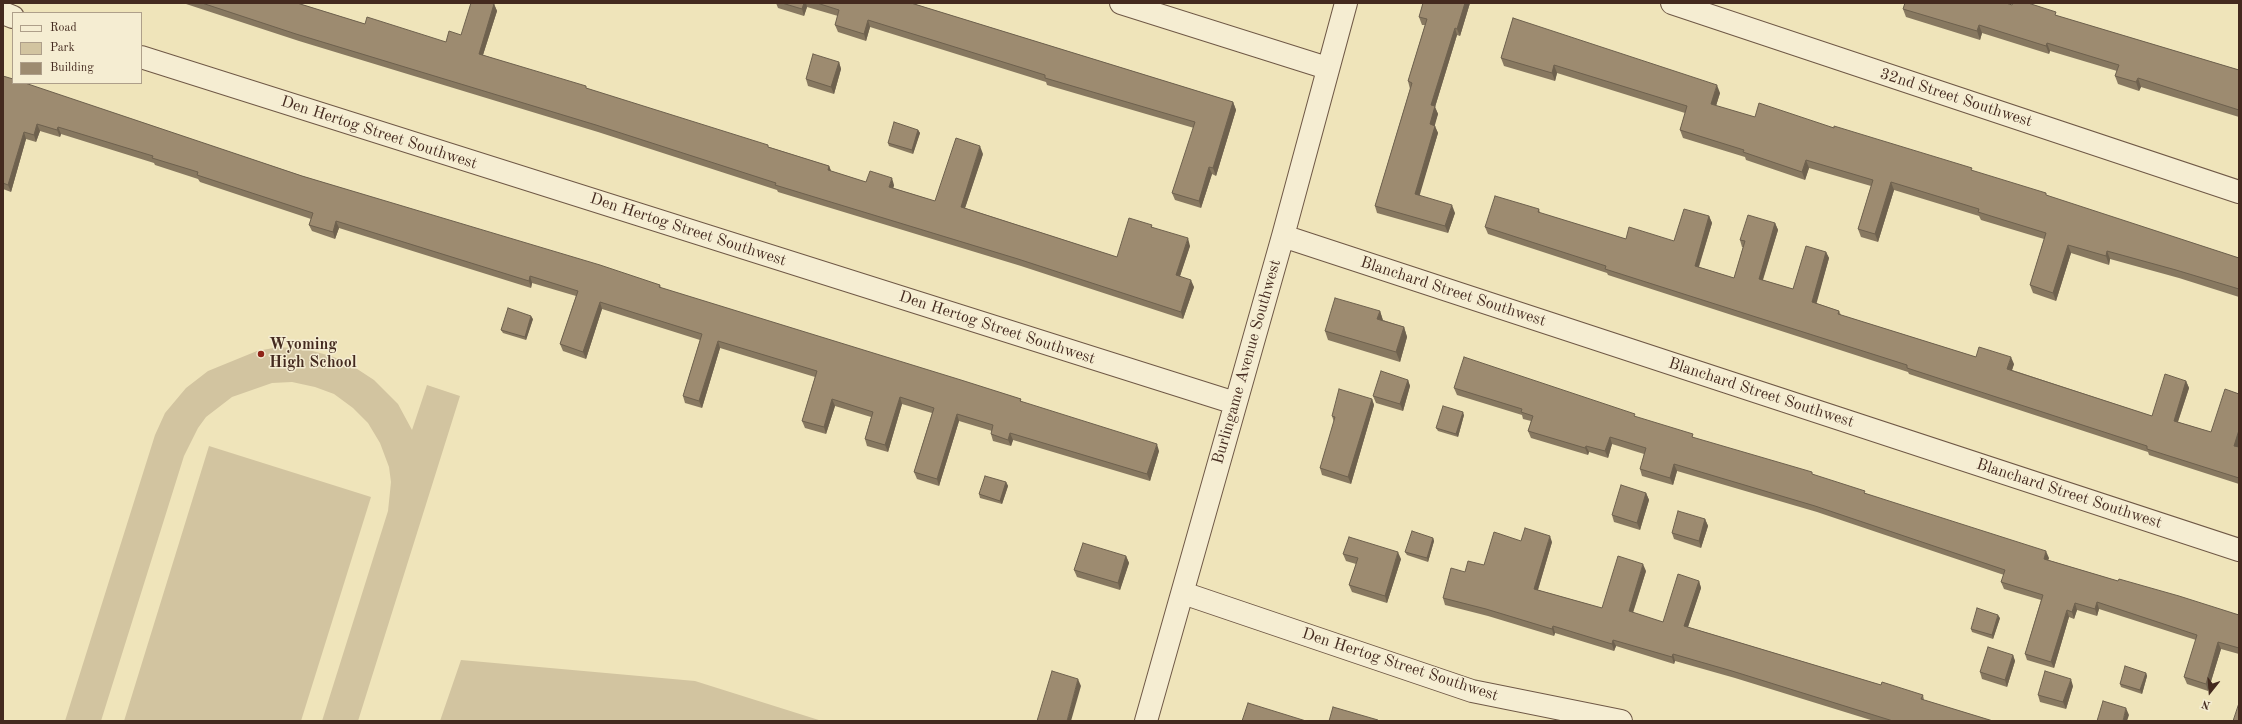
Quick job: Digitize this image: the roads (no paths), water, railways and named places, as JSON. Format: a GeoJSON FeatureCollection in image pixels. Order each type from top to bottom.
{"type":"FeatureCollection","features":[{"type":"Feature","properties":{"kind":"street"},"geometry":{"type":"LineString","coordinates":[[1121,3],[1327,68]]}},
{"type":"Feature","properties":{"kind":"street","name":"Burlingame Avenue Southwest"},"geometry":{"type":"LineString","coordinates":[[1146,721],[1283,236],[1327,68],[1346,3]]}},
{"type":"Feature","properties":{"kind":"street","name":"32nd Street Southwest"},"geometry":{"type":"LineString","coordinates":[[1672,3],[2239,192]]}},
{"type":"Feature","properties":{"kind":"street","name":"Den Hertog Street Southwest"},"geometry":{"type":"LineString","coordinates":[[142,57],[1235,404]]}},
{"type":"Feature","properties":{"kind":"street","name":"Blanchard Street Southwest"},"geometry":{"type":"LineString","coordinates":[[1283,236],[2239,550]]}},
{"type":"Feature","properties":{"kind":"street","name":"Den Hertog Street Southwest"},"geometry":{"type":"LineString","coordinates":[[1183,593],[1472,691],[1621,721]]}},
{"type":"Feature","properties":{"kind":"place","name":"Wyoming High School"},"geometry":{"type":"Point","coordinates":[261,354]}}]}
